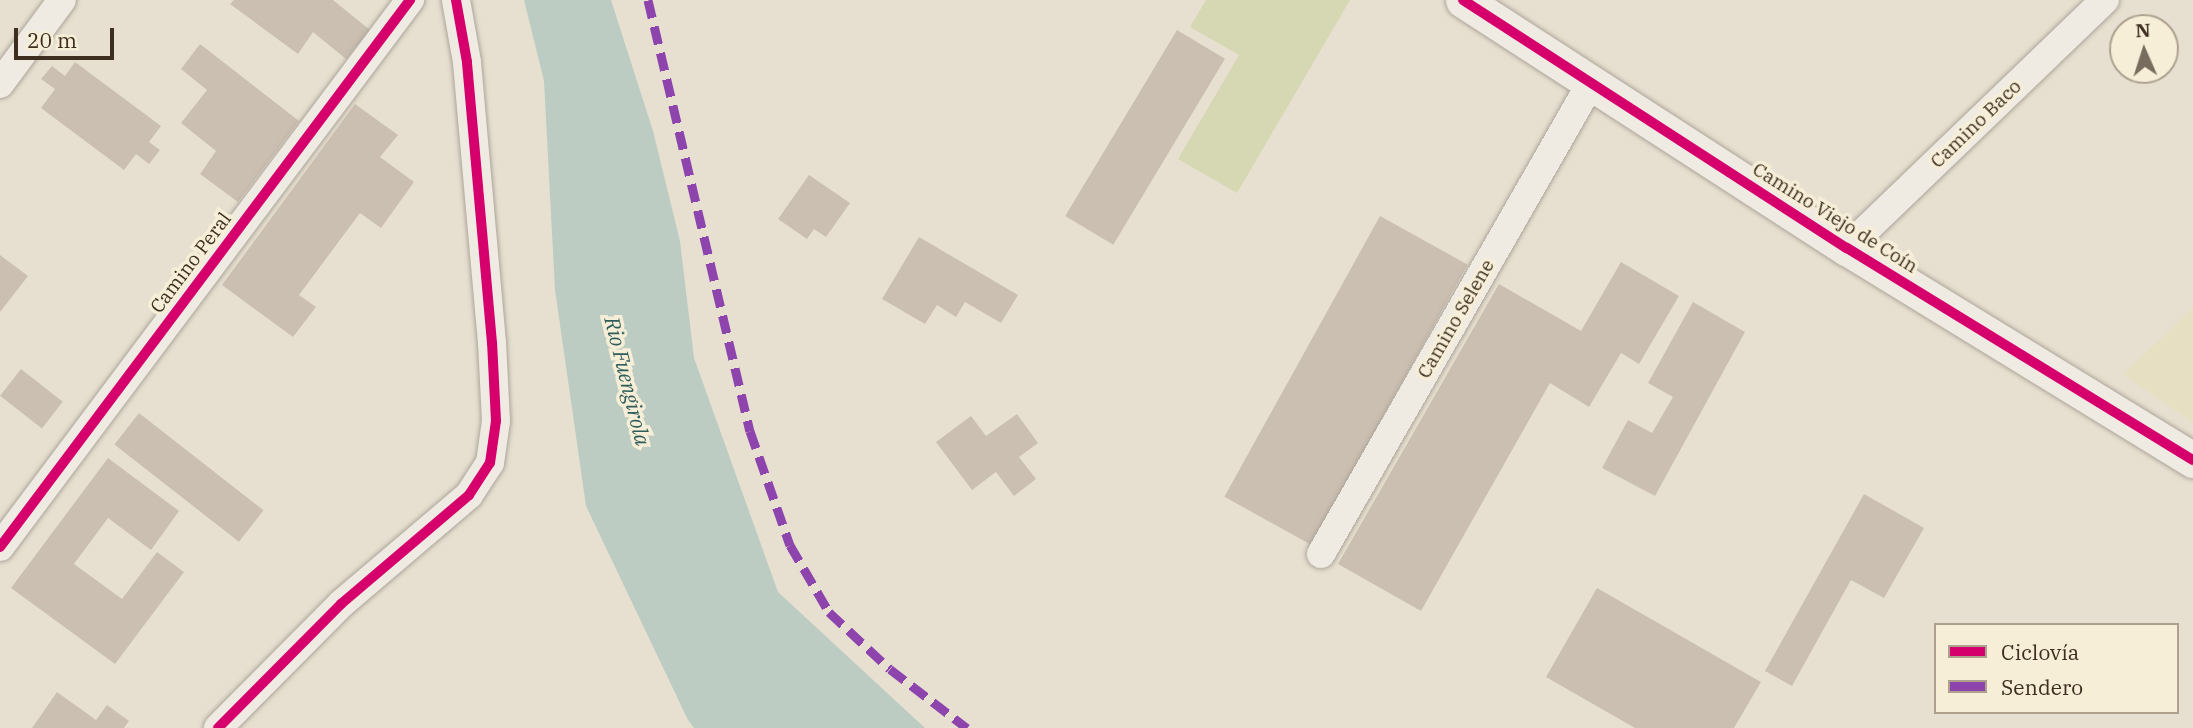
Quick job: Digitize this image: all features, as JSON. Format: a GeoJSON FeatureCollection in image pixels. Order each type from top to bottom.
{"type":"FeatureCollection","features":[{"type":"Feature","properties":{"kind":"street"},"geometry":{"type":"LineString","coordinates":[[0,84],[62,0]]}},
{"type":"Feature","properties":{"kind":"street","name":"Camino Peral"},"geometry":{"type":"LineString","coordinates":[[0,547],[411,0]]}},
{"type":"Feature","properties":{"kind":"street"},"geometry":{"type":"LineString","coordinates":[[218,728],[341,604],[469,495],[490,463],[496,421],[492,343],[467,62],[456,0]]}},
{"type":"Feature","properties":{"kind":"street","name":"Camino Viejo de Coín"},"geometry":{"type":"LineString","coordinates":[[1463,0],[1847,248],[2193,460]]}},
{"type":"Feature","properties":{"kind":"street","name":"Camino Baco"},"geometry":{"type":"LineString","coordinates":[[1847,248],[2105,0]]}},
{"type":"Feature","properties":{"kind":"street","name":"Camino Selene"},"geometry":{"type":"LineString","coordinates":[[1321,554],[1591,83]]}},
{"type":"Feature","properties":{"kind":"shaded area"},"geometry":{"type":"Polygon","coordinates":[[[2193,308],[2193,423],[2123,374],[2193,308]]]}},
{"type":"Feature","properties":{"kind":"green space"},"geometry":{"type":"Polygon","coordinates":[[[1206,0],[1350,0],[1237,193],[1178,159],[1239,55],[1190,27],[1206,0]]]}},
{"type":"Feature","properties":{"kind":"water","name":"Rio Fuengirola"},"geometry":{"type":"Polygon","coordinates":[[[524,0],[611,0],[653,131],[680,241],[694,358],[778,592],[925,728],[694,728],[688,720],[586,506],[555,290],[544,81],[524,0]]]}},
{"type":"Feature","properties":{"kind":"building"},"geometry":{"type":"Polygon","coordinates":[[[234,0],[333,0],[370,30],[346,59],[313,32],[298,54],[230,4],[234,0]]]}},
{"type":"Feature","properties":{"kind":"building"},"geometry":{"type":"Polygon","coordinates":[[[1177,30],[1225,59],[1113,245],[1065,216],[1177,30]]]}},
{"type":"Feature","properties":{"kind":"building"},"geometry":{"type":"Polygon","coordinates":[[[200,44],[299,121],[238,202],[200,174],[216,151],[181,123],[207,90],[181,69],[200,44]]]}},
{"type":"Feature","properties":{"kind":"building"},"geometry":{"type":"Polygon","coordinates":[[[75,62],[161,126],[149,142],[160,150],[149,164],[136,154],[124,170],[41,108],[55,89],[41,79],[52,66],[65,76],[75,62]]]}},
{"type":"Feature","properties":{"kind":"building"},"geometry":{"type":"Polygon","coordinates":[[[355,104],[398,135],[380,157],[414,182],[381,228],[360,213],[299,295],[316,307],[293,337],[222,285],[355,104]]]}},
{"type":"Feature","properties":{"kind":"building"},"geometry":{"type":"Polygon","coordinates":[[[809,175],[850,203],[826,237],[814,229],[807,239],[778,219],[809,175]]]}},
{"type":"Feature","properties":{"kind":"building"},"geometry":{"type":"Polygon","coordinates":[[[1380,216],[1467,264],[1312,545],[1224,497],[1380,216]]]}},
{"type":"Feature","properties":{"kind":"building"},"geometry":{"type":"Polygon","coordinates":[[[919,237],[1018,295],[1001,323],[965,302],[956,317],[937,305],[925,324],[882,299],[919,237]]]}},
{"type":"Feature","properties":{"kind":"building"},"geometry":{"type":"Polygon","coordinates":[[[0,255],[28,276],[0,312],[0,255]]]}},
{"type":"Feature","properties":{"kind":"building"},"geometry":{"type":"Polygon","coordinates":[[[1621,262],[1679,296],[1639,364],[1621,353],[1589,407],[1550,383],[1421,611],[1338,564],[1499,284],[1581,331],[1621,262]]]}},
{"type":"Feature","properties":{"kind":"building"},"geometry":{"type":"Polygon","coordinates":[[[1693,302],[1745,332],[1655,496],[1602,468],[1628,420],[1652,433],[1673,397],[1648,383],[1693,302]]]}},
{"type":"Feature","properties":{"kind":"building"},"geometry":{"type":"Polygon","coordinates":[[[21,369],[63,402],[42,428],[0,396],[21,369]]]}},
{"type":"Feature","properties":{"kind":"building"},"geometry":{"type":"Polygon","coordinates":[[[139,413],[264,510],[239,542],[114,445],[139,413]]]}},
{"type":"Feature","properties":{"kind":"building"},"geometry":{"type":"Polygon","coordinates":[[[1017,414],[1038,443],[1019,457],[1036,479],[1014,496],[996,472],[972,490],[936,442],[971,416],[986,436],[1017,414]]]}},
{"type":"Feature","properties":{"kind":"building"},"geometry":{"type":"Polygon","coordinates":[[[108,458],[179,511],[151,550],[108,518],[74,564],[122,599],[157,552],[184,572],[115,664],[11,588],[108,458]]]}},
{"type":"Feature","properties":{"kind":"building"},"geometry":{"type":"Polygon","coordinates":[[[1864,494],[1924,528],[1884,598],[1851,580],[1792,686],[1765,671],[1864,494]]]}},
{"type":"Feature","properties":{"kind":"building"},"geometry":{"type":"Polygon","coordinates":[[[1597,588],[1761,682],[1734,728],[1635,728],[1546,677],[1597,588]]]}},
{"type":"Feature","properties":{"kind":"building"},"geometry":{"type":"Polygon","coordinates":[[[57,692],[96,720],[107,705],[129,721],[124,728],[32,728],[57,692]]]}},
{"type":"Feature","properties":{"kind":"marked path"},"geometry":{"type":"LineString","coordinates":[[648,0],[750,431],[790,545],[829,612],[890,669],[967,728]]}},
{"type":"Feature","properties":{"kind":"cycle path"},"geometry":{"type":"LineString","coordinates":[[0,547],[410,0]]}},
{"type":"Feature","properties":{"kind":"cycle path"},"geometry":{"type":"LineString","coordinates":[[218,728],[341,604],[469,495],[490,463],[496,421],[492,343],[467,62],[456,0]]}},
{"type":"Feature","properties":{"kind":"cycle path"},"geometry":{"type":"LineString","coordinates":[[1463,0],[1847,248],[2193,460]]}}]}
